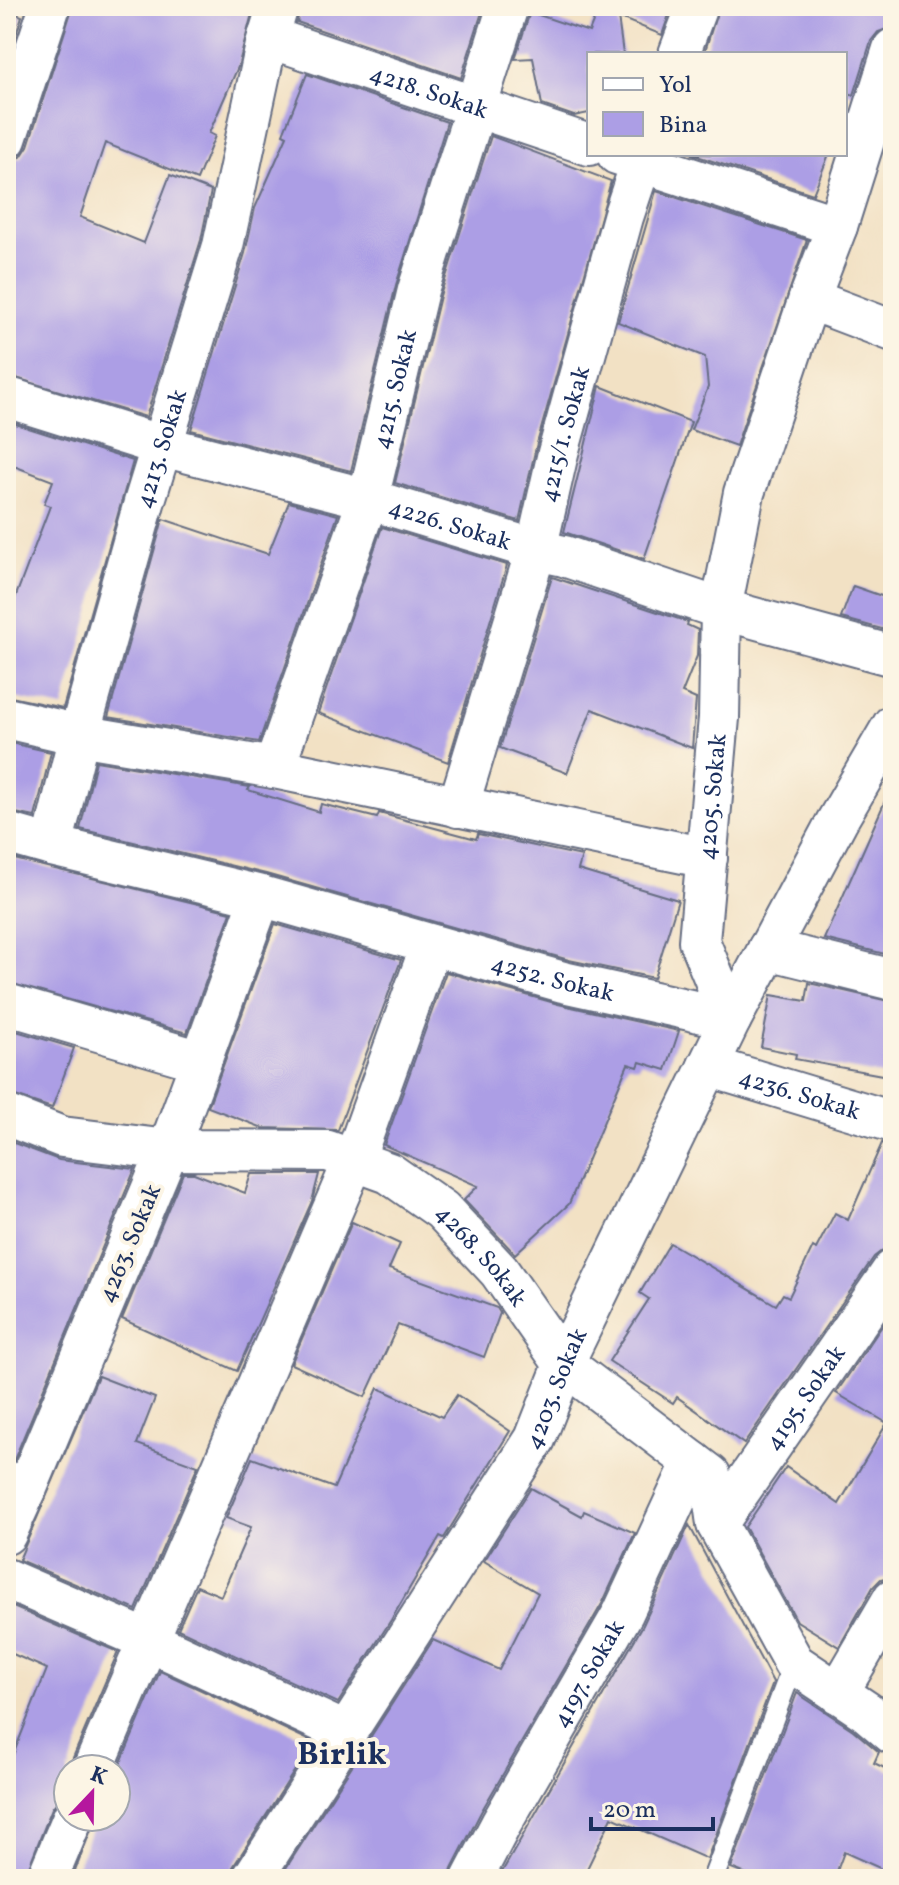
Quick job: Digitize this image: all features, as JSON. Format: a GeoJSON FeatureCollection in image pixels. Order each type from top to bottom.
{"type":"FeatureCollection","features":[{"type":"Feature","properties":{"kind":"street"},"geometry":{"type":"LineString","coordinates":[[6,139],[50,6]]}},
{"type":"Feature","properties":{"kind":"street","name":"4215. Sokak"},"geometry":{"type":"LineString","coordinates":[[274,768],[368,499],[418,290],[508,6]]}},
{"type":"Feature","properties":{"kind":"street"},"geometry":{"type":"LineString","coordinates":[[680,52],[697,6]]}},
{"type":"Feature","properties":{"kind":"street","name":"4218. Sokak"},"geometry":{"type":"LineString","coordinates":[[273,22],[476,108],[587,144]]}},
{"type":"Feature","properties":{"kind":"street","name":"4213. Sokak"},"geometry":{"type":"LineString","coordinates":[[52,846],[79,735],[223,246],[273,22]]}},
{"type":"Feature","properties":{"kind":"street","name":"4205. Sokak"},"geometry":{"type":"LineString","coordinates":[[6,718],[79,735],[274,768],[707,858],[719,718],[721,609],[744,493],[809,299],[883,115],[893,49]]}},
{"type":"Feature","properties":{"kind":"street"},"geometry":{"type":"LineString","coordinates":[[634,157],[837,226]]}},
{"type":"Feature","properties":{"kind":"street","name":"4215/1. Sokak"},"geometry":{"type":"LineString","coordinates":[[458,807],[536,550],[570,408],[623,217],[634,157]]}},
{"type":"Feature","properties":{"kind":"street"},"geometry":{"type":"LineString","coordinates":[[809,299],[893,331]]}},
{"type":"Feature","properties":{"kind":"street","name":"4226. Sokak"},"geometry":{"type":"LineString","coordinates":[[6,397],[162,446],[368,499],[564,556],[721,609],[893,656]]}},
{"type":"Feature","properties":{"kind":"street"},"geometry":{"type":"LineString","coordinates":[[731,1019],[837,821],[893,725]]}},
{"type":"Feature","properties":{"kind":"street"},"geometry":{"type":"LineString","coordinates":[[6,833],[52,846]]}},
{"type":"Feature","properties":{"kind":"street","name":"4252. Sokak"},"geometry":{"type":"LineString","coordinates":[[52,846],[261,896],[563,982],[731,1019]]}},
{"type":"Feature","properties":{"kind":"street"},"geometry":{"type":"LineString","coordinates":[[707,858],[699,941],[731,1019]]}},
{"type":"Feature","properties":{"kind":"street"},"geometry":{"type":"LineString","coordinates":[[168,1150],[261,896]]}},
{"type":"Feature","properties":{"kind":"street"},"geometry":{"type":"LineString","coordinates":[[100,1753],[354,1160],[431,945]]}},
{"type":"Feature","properties":{"kind":"street"},"geometry":{"type":"LineString","coordinates":[[768,949],[893,980]]}},
{"type":"Feature","properties":{"kind":"street"},"geometry":{"type":"LineString","coordinates":[[6,1004],[201,1061]]}},
{"type":"Feature","properties":{"kind":"street","name":"4203. Sokak"},"geometry":{"type":"LineString","coordinates":[[252,1879],[535,1439],[564,1364],[731,1019]]}},
{"type":"Feature","properties":{"kind":"street","name":"4236. Sokak"},"geometry":{"type":"LineString","coordinates":[[708,1066],[893,1122]]}},
{"type":"Feature","properties":{"kind":"street","name":"4263. Sokak"},"geometry":{"type":"LineString","coordinates":[[6,1115],[62,1137],[168,1150],[16,1486],[6,1534]]}},
{"type":"Feature","properties":{"kind":"street","name":"4268. Sokak"},"geometry":{"type":"LineString","coordinates":[[168,1150],[328,1151],[389,1173],[442,1210],[499,1271],[564,1364],[710,1475],[717,1524],[794,1663],[893,1734]]}},
{"type":"Feature","properties":{"kind":"street","name":"4195. Sokak"},"geometry":{"type":"LineString","coordinates":[[717,1524],[893,1270]]}},
{"type":"Feature","properties":{"kind":"street","name":"4197. Sokak"},"geometry":{"type":"LineString","coordinates":[[472,1879],[623,1613],[693,1462]]}},
{"type":"Feature","properties":{"kind":"street"},"geometry":{"type":"LineString","coordinates":[[6,1579],[147,1640],[347,1733]]}},
{"type":"Feature","properties":{"kind":"street"},"geometry":{"type":"LineString","coordinates":[[838,1693],[893,1599]]}},
{"type":"Feature","properties":{"kind":"street"},"geometry":{"type":"LineString","coordinates":[[47,1879],[66,1833]]}},
{"type":"Feature","properties":{"kind":"lane"},"geometry":{"type":"LineString","coordinates":[[713,1879],[794,1663]]}},
{"type":"Feature","properties":{"kind":"building"},"geometry":{"type":"Polygon","coordinates":[[[73,6],[254,6],[238,67],[209,133],[215,136],[197,180],[105,143],[80,217],[144,243],[170,175],[211,191],[201,240],[146,417],[6,375],[6,161],[21,157],[28,146],[73,6]]]}},
{"type":"Feature","properties":{"kind":"building"},"geometry":{"type":"Polygon","coordinates":[[[300,6],[466,6],[482,12],[461,78],[297,22],[300,6]]]}},
{"type":"Feature","properties":{"kind":"building"},"geometry":{"type":"Polygon","coordinates":[[[595,6],[672,6],[662,35],[618,17],[623,52],[587,52],[587,113],[574,116],[542,105],[533,58],[515,59],[530,12],[589,32],[598,10],[595,6]]]}},
{"type":"Feature","properties":{"kind":"building"},"geometry":{"type":"Polygon","coordinates":[[[719,6],[893,6],[893,27],[878,32],[871,41],[854,95],[847,93],[847,52],[705,51],[719,6]]]}},
{"type":"Feature","properties":{"kind":"building"},"geometry":{"type":"Polygon","coordinates":[[[6,10],[22,16],[6,66],[6,10]]]}},
{"type":"Feature","properties":{"kind":"building"},"geometry":{"type":"Polygon","coordinates":[[[307,74],[447,122],[396,285],[351,471],[191,430],[245,253],[255,208],[287,136],[283,134],[307,74]]]}},
{"type":"Feature","properties":{"kind":"building"},"geometry":{"type":"Polygon","coordinates":[[[491,136],[611,181],[536,447],[519,521],[395,483],[440,296],[491,136]]]}},
{"type":"Feature","properties":{"kind":"building"},"geometry":{"type":"Polygon","coordinates":[[[697,156],[828,156],[813,194],[697,156]]]}},
{"type":"Feature","properties":{"kind":"building"},"geometry":{"type":"Polygon","coordinates":[[[656,191],[807,240],[736,446],[691,430],[708,387],[705,357],[618,322],[656,191]]]}},
{"type":"Feature","properties":{"kind":"building"},"geometry":{"type":"Polygon","coordinates":[[[600,386],[691,422],[644,559],[564,532],[600,386]]]}},
{"type":"Feature","properties":{"kind":"building"},"geometry":{"type":"Polygon","coordinates":[[[6,421],[133,461],[63,708],[6,696],[6,622],[50,506],[44,504],[53,481],[6,463],[6,421]]]}},
{"type":"Feature","properties":{"kind":"building"},"geometry":{"type":"Polygon","coordinates":[[[289,502],[338,515],[259,742],[108,717],[163,519],[268,554],[289,502]]]}},
{"type":"Feature","properties":{"kind":"building"},"geometry":{"type":"Polygon","coordinates":[[[382,527],[507,565],[448,762],[318,713],[382,527]]]}},
{"type":"Feature","properties":{"kind":"building"},"geometry":{"type":"Polygon","coordinates":[[[552,577],[688,622],[687,625],[698,630],[697,656],[682,693],[696,699],[692,748],[592,709],[567,773],[500,748],[552,577]]]}},
{"type":"Feature","properties":{"kind":"building"},"geometry":{"type":"Polygon","coordinates":[[[853,586],[893,600],[893,632],[841,618],[853,586]]]}},
{"type":"Feature","properties":{"kind":"building"},"geometry":{"type":"Polygon","coordinates":[[[6,742],[51,752],[35,817],[6,811],[6,742]]]}},
{"type":"Feature","properties":{"kind":"building"},"geometry":{"type":"Polygon","coordinates":[[[96,761],[250,787],[248,790],[319,812],[321,804],[377,818],[379,813],[476,839],[478,834],[582,856],[578,870],[678,900],[654,978],[569,960],[266,874],[80,829],[96,761]]]}},
{"type":"Feature","properties":{"kind":"building"},"geometry":{"type":"Polygon","coordinates":[[[893,783],[893,956],[824,939],[893,783]]]}},
{"type":"Feature","properties":{"kind":"building"},"geometry":{"type":"Polygon","coordinates":[[[6,857],[231,912],[187,1033],[6,982],[6,857]]]}},
{"type":"Feature","properties":{"kind":"building"},"geometry":{"type":"Polygon","coordinates":[[[275,924],[401,960],[338,1130],[263,1128],[208,1107],[275,924]]]}},
{"type":"Feature","properties":{"kind":"building"},"geometry":{"type":"Polygon","coordinates":[[[446,972],[558,1004],[679,1031],[666,1070],[640,1062],[638,1067],[628,1064],[569,1204],[515,1254],[464,1200],[478,1186],[384,1145],[446,972]]]}},
{"type":"Feature","properties":{"kind":"building"},"geometry":{"type":"Polygon","coordinates":[[[809,983],[893,1002],[893,1077],[795,1059],[796,1054],[761,1047],[771,995],[806,1001],[809,983]]]}},
{"type":"Feature","properties":{"kind":"building"},"geometry":{"type":"Polygon","coordinates":[[[6,1028],[74,1048],[52,1108],[6,1093],[6,1028]]]}},
{"type":"Feature","properties":{"kind":"building"},"geometry":{"type":"Polygon","coordinates":[[[6,1140],[59,1160],[135,1169],[14,1460],[6,1458],[6,1140]]]}},
{"type":"Feature","properties":{"kind":"building"},"geometry":{"type":"Polygon","coordinates":[[[882,1143],[893,1144],[893,1247],[874,1257],[744,1444],[677,1397],[673,1403],[609,1361],[649,1299],[640,1293],[670,1243],[776,1305],[783,1294],[789,1297],[813,1247],[816,1249],[835,1213],[848,1220],[882,1143]]]}},
{"type":"Feature","properties":{"kind":"building"},"geometry":{"type":"Polygon","coordinates":[[[183,1173],[194,1173],[245,1193],[251,1174],[319,1174],[312,1201],[237,1371],[122,1319],[183,1173]]]}},
{"type":"Feature","properties":{"kind":"building"},"geometry":{"type":"Polygon","coordinates":[[[352,1222],[400,1244],[389,1269],[497,1308],[500,1313],[484,1357],[398,1325],[365,1397],[291,1364],[352,1222]]]}},
{"type":"Feature","properties":{"kind":"building"},"geometry":{"type":"Polygon","coordinates":[[[893,1310],[893,1576],[881,1579],[873,1587],[839,1647],[797,1621],[745,1527],[786,1467],[839,1504],[887,1423],[836,1393],[893,1310]]]}},
{"type":"Feature","properties":{"kind":"building"},"geometry":{"type":"Polygon","coordinates":[[[98,1376],[155,1398],[137,1444],[198,1466],[136,1610],[19,1560],[98,1376]]]}},
{"type":"Feature","properties":{"kind":"building"},"geometry":{"type":"Polygon","coordinates":[[[378,1388],[442,1417],[457,1395],[510,1431],[444,1538],[440,1536],[338,1703],[178,1629],[197,1586],[221,1596],[251,1527],[226,1518],[252,1458],[334,1488],[378,1388]]]}},
{"type":"Feature","properties":{"kind":"building"},"geometry":{"type":"Polygon","coordinates":[[[531,1488],[582,1516],[584,1511],[635,1533],[603,1602],[481,1812],[449,1879],[279,1879],[433,1640],[499,1670],[538,1593],[484,1561],[531,1488]]]}},
{"type":"Feature","properties":{"kind":"building"},"geometry":{"type":"Polygon","coordinates":[[[689,1525],[773,1682],[707,1859],[612,1817],[582,1879],[498,1879],[643,1625],[689,1525]]]}},
{"type":"Feature","properties":{"kind":"building"},"geometry":{"type":"Polygon","coordinates":[[[6,1604],[118,1652],[75,1753],[52,1753],[52,1808],[24,1879],[6,1879],[6,1773],[47,1669],[6,1651],[6,1604]]]}},
{"type":"Feature","properties":{"kind":"building"},"geometry":{"type":"Polygon","coordinates":[[[160,1671],[313,1742],[233,1867],[229,1879],[72,1879],[90,1833],[132,1833],[132,1753],[125,1753],[160,1671]]]}},
{"type":"Feature","properties":{"kind":"building"},"geometry":{"type":"Polygon","coordinates":[[[797,1693],[853,1730],[879,1752],[874,1763],[893,1772],[893,1874],[844,1852],[834,1879],[759,1879],[731,1868],[797,1693]]]}},
{"type":"Feature","properties":{"kind":"district","name":"Birlik"},"geometry":{"type":"Point","coordinates":[342,1753]}}]}
